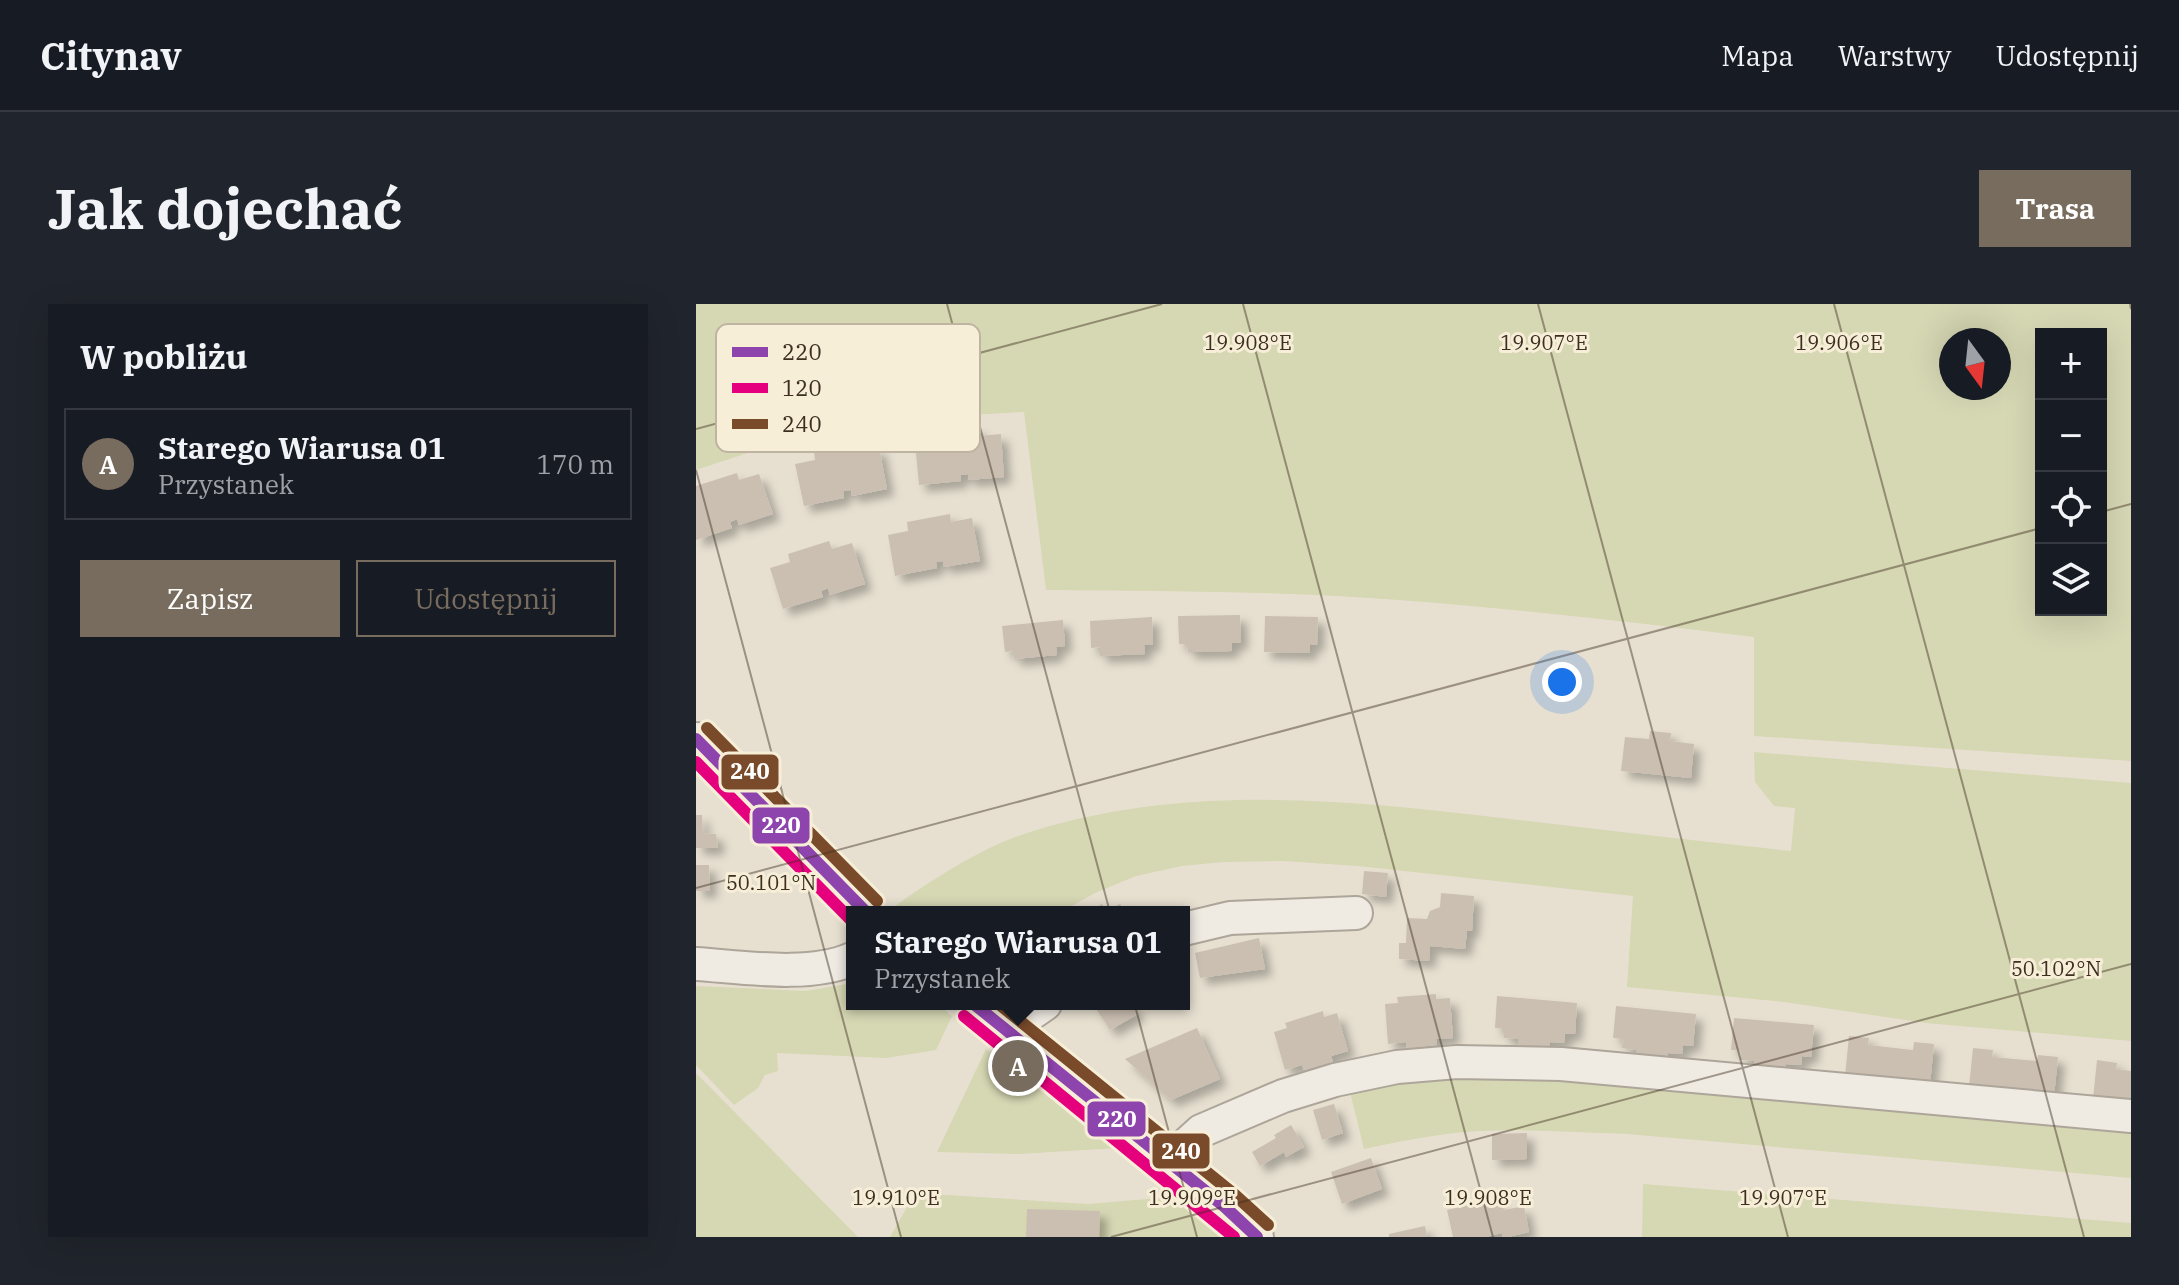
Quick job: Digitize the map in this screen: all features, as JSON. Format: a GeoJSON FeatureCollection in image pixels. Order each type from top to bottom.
{"type":"FeatureCollection","features":[{"type":"Feature","properties":{"kind":"street"},"geometry":{"type":"LineString","coordinates":[[696,739],[860,906]]}},
{"type":"Feature","properties":{"kind":"street"},"geometry":{"type":"LineString","coordinates":[[1190,928],[1230,918],[1356,913]]}},
{"type":"Feature","properties":{"kind":"street"},"geometry":{"type":"LineString","coordinates":[[696,964],[776,969],[828,966],[846,961]]}},
{"type":"Feature","properties":{"kind":"street"},"geometry":{"type":"LineString","coordinates":[[981,1010],[1225,1207],[1257,1237]]}},
{"type":"Feature","properties":{"kind":"street"},"geometry":{"type":"LineString","coordinates":[[1006,1031],[1036,1010]]}},
{"type":"Feature","properties":{"kind":"street"},"geometry":{"type":"LineString","coordinates":[[1168,1161],[1201,1131],[1283,1096],[1335,1080],[1397,1067],[1457,1062],[1561,1064],[2131,1116]]}},
{"type":"Feature","properties":{"kind":"green space"},"geometry":{"type":"Polygon","coordinates":[[[696,304],[2131,304],[2131,761],[1754,736],[1754,637],[1389,599],[1264,593],[1046,590],[1024,412],[980,415],[980,324],[716,324],[716,452],[751,452],[696,470],[696,304]]]}},
{"type":"Feature","properties":{"kind":"green space"},"geometry":{"type":"Polygon","coordinates":[[[1754,752],[2131,783],[2131,1041],[1926,1023],[1784,1002],[1627,987],[1633,896],[1358,866],[1282,861],[1182,866],[1136,876],[1072,906],[895,906],[972,857],[1021,835],[1080,819],[1139,808],[1200,802],[1321,801],[1381,805],[1791,851],[1795,808],[1774,806],[1755,782],[1754,752]]]}},
{"type":"Feature","properties":{"kind":"green space"},"geometry":{"type":"Polygon","coordinates":[[[846,984],[846,1010],[945,1010],[952,1016],[936,1050],[886,1058],[777,1053],[778,1071],[765,1075],[758,1088],[734,1105],[696,1065],[696,986],[806,991],[846,984]]]}},
{"type":"Feature","properties":{"kind":"green space"},"geometry":{"type":"Polygon","coordinates":[[[986,1049],[1119,1148],[1019,1154],[937,1152],[986,1049]]]}},
{"type":"Feature","properties":{"kind":"green space"},"geometry":{"type":"Polygon","coordinates":[[[696,1073],[858,1237],[696,1237],[696,1073]]]}},
{"type":"Feature","properties":{"kind":"green space"},"geometry":{"type":"Polygon","coordinates":[[[1562,1076],[2131,1126],[2131,1178],[1627,1134],[1517,1130],[1465,1132],[1364,1149],[1348,1084],[1562,1076]]]}},
{"type":"Feature","properties":{"kind":"green space"},"geometry":{"type":"Polygon","coordinates":[[[1643,1184],[2131,1223],[2131,1237],[1642,1237],[1643,1184]]]}},
{"type":"Feature","properties":{"kind":"green space"},"geometry":{"type":"Polygon","coordinates":[[[915,1193],[1088,1204],[1183,1196],[1229,1237],[890,1237],[915,1193]]]}},
{"type":"Feature","properties":{"kind":"building"},"geometry":{"type":"Polygon","coordinates":[[[1001,434],[1004,477],[968,480],[968,474],[961,475],[961,481],[919,485],[916,452],[980,452],[980,436],[1001,434]]]}},
{"type":"Feature","properties":{"kind":"building"},"geometry":{"type":"Polygon","coordinates":[[[814,452],[880,452],[887,489],[852,496],[851,490],[843,491],[844,498],[804,506],[795,464],[815,460],[814,452]]]}},
{"type":"Feature","properties":{"kind":"building"},"geometry":{"type":"Polygon","coordinates":[[[737,473],[739,480],[759,474],[773,514],[739,525],[737,519],[730,522],[732,528],[696,540],[696,486],[737,473]]]}},
{"type":"Feature","properties":{"kind":"building"},"geometry":{"type":"Polygon","coordinates":[[[950,514],[951,522],[972,518],[980,561],[944,567],[943,561],[936,562],[937,568],[895,576],[888,535],[908,531],[907,522],[950,514]]]}},
{"type":"Feature","properties":{"kind":"building"},"geometry":{"type":"Polygon","coordinates":[[[829,541],[832,549],[852,543],[865,584],[830,595],[828,588],[821,591],[823,597],[783,609],[770,568],[790,562],[788,554],[829,541]]]}},
{"type":"Feature","properties":{"kind":"building"},"geometry":{"type":"Polygon","coordinates":[[[1240,615],[1241,643],[1232,643],[1232,651],[1188,652],[1187,644],[1179,644],[1178,616],[1240,615]]]}},
{"type":"Feature","properties":{"kind":"building"},"geometry":{"type":"Polygon","coordinates":[[[1265,616],[1318,617],[1317,645],[1310,644],[1310,653],[1264,652],[1265,616]]]}},
{"type":"Feature","properties":{"kind":"building"},"geometry":{"type":"Polygon","coordinates":[[[1152,617],[1153,645],[1144,645],[1145,654],[1100,656],[1100,647],[1091,648],[1090,621],[1152,617]]]}},
{"type":"Feature","properties":{"kind":"building"},"geometry":{"type":"Polygon","coordinates":[[[1063,620],[1065,646],[1056,647],[1057,655],[1014,659],[1013,651],[1005,652],[1002,626],[1063,620]]]}},
{"type":"Feature","properties":{"kind":"building"},"geometry":{"type":"Polygon","coordinates":[[[1650,731],[1671,733],[1670,741],[1694,744],[1691,778],[1621,771],[1625,737],[1649,739],[1650,731]]]}},
{"type":"Feature","properties":{"kind":"building"},"geometry":{"type":"Polygon","coordinates":[[[696,815],[702,815],[703,833],[716,834],[718,848],[696,848],[696,815]]]}},
{"type":"Feature","properties":{"kind":"building"},"geometry":{"type":"Polygon","coordinates":[[[696,865],[709,865],[710,891],[696,891],[696,865]]]}},
{"type":"Feature","properties":{"kind":"building"},"geometry":{"type":"Polygon","coordinates":[[[1364,871],[1388,873],[1386,897],[1362,894],[1364,871]]]}},
{"type":"Feature","properties":{"kind":"building"},"geometry":{"type":"Polygon","coordinates":[[[1441,893],[1474,896],[1472,931],[1467,931],[1465,949],[1430,946],[1429,961],[1399,959],[1399,943],[1406,943],[1407,918],[1427,919],[1430,911],[1440,907],[1441,893]]]}},
{"type":"Feature","properties":{"kind":"building"},"geometry":{"type":"Polygon","coordinates":[[[1259,938],[1265,969],[1200,978],[1195,953],[1259,938]]]}},
{"type":"Feature","properties":{"kind":"building"},"geometry":{"type":"Polygon","coordinates":[[[1436,994],[1436,999],[1450,998],[1453,1038],[1436,1039],[1437,1045],[1407,1048],[1406,1042],[1388,1044],[1385,1004],[1398,1003],[1397,997],[1436,994]]]}},
{"type":"Feature","properties":{"kind":"building"},"geometry":{"type":"Polygon","coordinates":[[[1497,996],[1577,1003],[1575,1034],[1565,1034],[1564,1043],[1550,1042],[1549,1048],[1518,1045],[1518,1039],[1504,1038],[1504,1029],[1495,1028],[1497,996]]]}},
{"type":"Feature","properties":{"kind":"building"},"geometry":{"type":"Polygon","coordinates":[[[1616,1006],[1696,1014],[1693,1046],[1683,1045],[1682,1054],[1668,1053],[1667,1058],[1636,1055],[1636,1050],[1622,1048],[1623,1039],[1613,1038],[1616,1006]]]}},
{"type":"Feature","properties":{"kind":"building"},"geometry":{"type":"Polygon","coordinates":[[[1097,1010],[1136,1010],[1138,1014],[1110,1030],[1097,1010]]]}},
{"type":"Feature","properties":{"kind":"building"},"geometry":{"type":"Polygon","coordinates":[[[1323,1011],[1324,1017],[1337,1013],[1348,1051],[1331,1056],[1333,1062],[1304,1070],[1302,1065],[1285,1070],[1274,1032],[1287,1028],[1285,1023],[1323,1011]]]}},
{"type":"Feature","properties":{"kind":"building"},"geometry":{"type":"Polygon","coordinates":[[[1734,1018],[1814,1025],[1811,1057],[1802,1056],[1801,1065],[1786,1064],[1786,1070],[1754,1067],[1755,1061],[1740,1060],[1741,1050],[1731,1050],[1734,1018]]]}},
{"type":"Feature","properties":{"kind":"building"},"geometry":{"type":"Polygon","coordinates":[[[1197,1028],[1220,1079],[1171,1100],[1125,1059],[1197,1028]]]}},
{"type":"Feature","properties":{"kind":"building"},"geometry":{"type":"Polygon","coordinates":[[[1849,1036],[1869,1038],[1868,1045],[1913,1050],[1914,1042],[1934,1044],[1930,1084],[1845,1076],[1849,1036]]]}},
{"type":"Feature","properties":{"kind":"building"},"geometry":{"type":"Polygon","coordinates":[[[1973,1048],[1993,1050],[1992,1057],[2037,1061],[2038,1055],[2058,1057],[2054,1096],[1969,1087],[1973,1048]]]}},
{"type":"Feature","properties":{"kind":"building"},"geometry":{"type":"Polygon","coordinates":[[[2097,1060],[2117,1063],[2116,1069],[2131,1071],[2131,1103],[2093,1099],[2097,1060]]]}},
{"type":"Feature","properties":{"kind":"building"},"geometry":{"type":"Polygon","coordinates":[[[1334,1104],[1343,1133],[1322,1140],[1313,1110],[1334,1104]]]}},
{"type":"Feature","properties":{"kind":"building"},"geometry":{"type":"Polygon","coordinates":[[[1291,1125],[1304,1147],[1286,1157],[1284,1152],[1260,1166],[1252,1152],[1291,1125]]]}},
{"type":"Feature","properties":{"kind":"building"},"geometry":{"type":"Polygon","coordinates":[[[1527,1133],[1527,1159],[1492,1160],[1492,1134],[1527,1133]]]}},
{"type":"Feature","properties":{"kind":"building"},"geometry":{"type":"Polygon","coordinates":[[[1371,1158],[1382,1189],[1342,1204],[1331,1172],[1371,1158]]]}},
{"type":"Feature","properties":{"kind":"building"},"geometry":{"type":"Polygon","coordinates":[[[1497,1199],[1499,1211],[1524,1206],[1529,1232],[1508,1237],[1503,1237],[1502,1233],[1485,1237],[1453,1237],[1447,1210],[1497,1199]]]}},
{"type":"Feature","properties":{"kind":"building"},"geometry":{"type":"Polygon","coordinates":[[[1027,1209],[1100,1211],[1099,1237],[1026,1237],[1027,1209]]]}},
{"type":"Feature","properties":{"kind":"building"},"geometry":{"type":"Polygon","coordinates":[[[1425,1226],[1427,1237],[1389,1237],[1389,1234],[1425,1226]]]}},
{"type":"Feature","properties":{"kind":"transit line","name":"240"},"geometry":{"type":"LineString","coordinates":[[707,728],[877,901]]}},
{"type":"Feature","properties":{"kind":"transit line","name":"220"},"geometry":{"type":"LineString","coordinates":[[696,739],[860,906]]}},
{"type":"Feature","properties":{"kind":"transit line","name":"120"},"geometry":{"type":"LineString","coordinates":[[696,762],[846,915]]}},
{"type":"Feature","properties":{"kind":"transit line","name":"220"},"geometry":{"type":"LineString","coordinates":[[981,1010],[1225,1207],[1257,1237]]}},
{"type":"Feature","properties":{"kind":"transit line","name":"240"},"geometry":{"type":"LineString","coordinates":[[1006,1010],[1268,1225]]}},
{"type":"Feature","properties":{"kind":"transit line","name":"120"},"geometry":{"type":"LineString","coordinates":[[964,1016],[1234,1237]]}},
{"type":"Feature","properties":{"kind":"place","name":"Starego Wiarusa 01"},"geometry":{"type":"Point","coordinates":[1018,1066]}}]}
